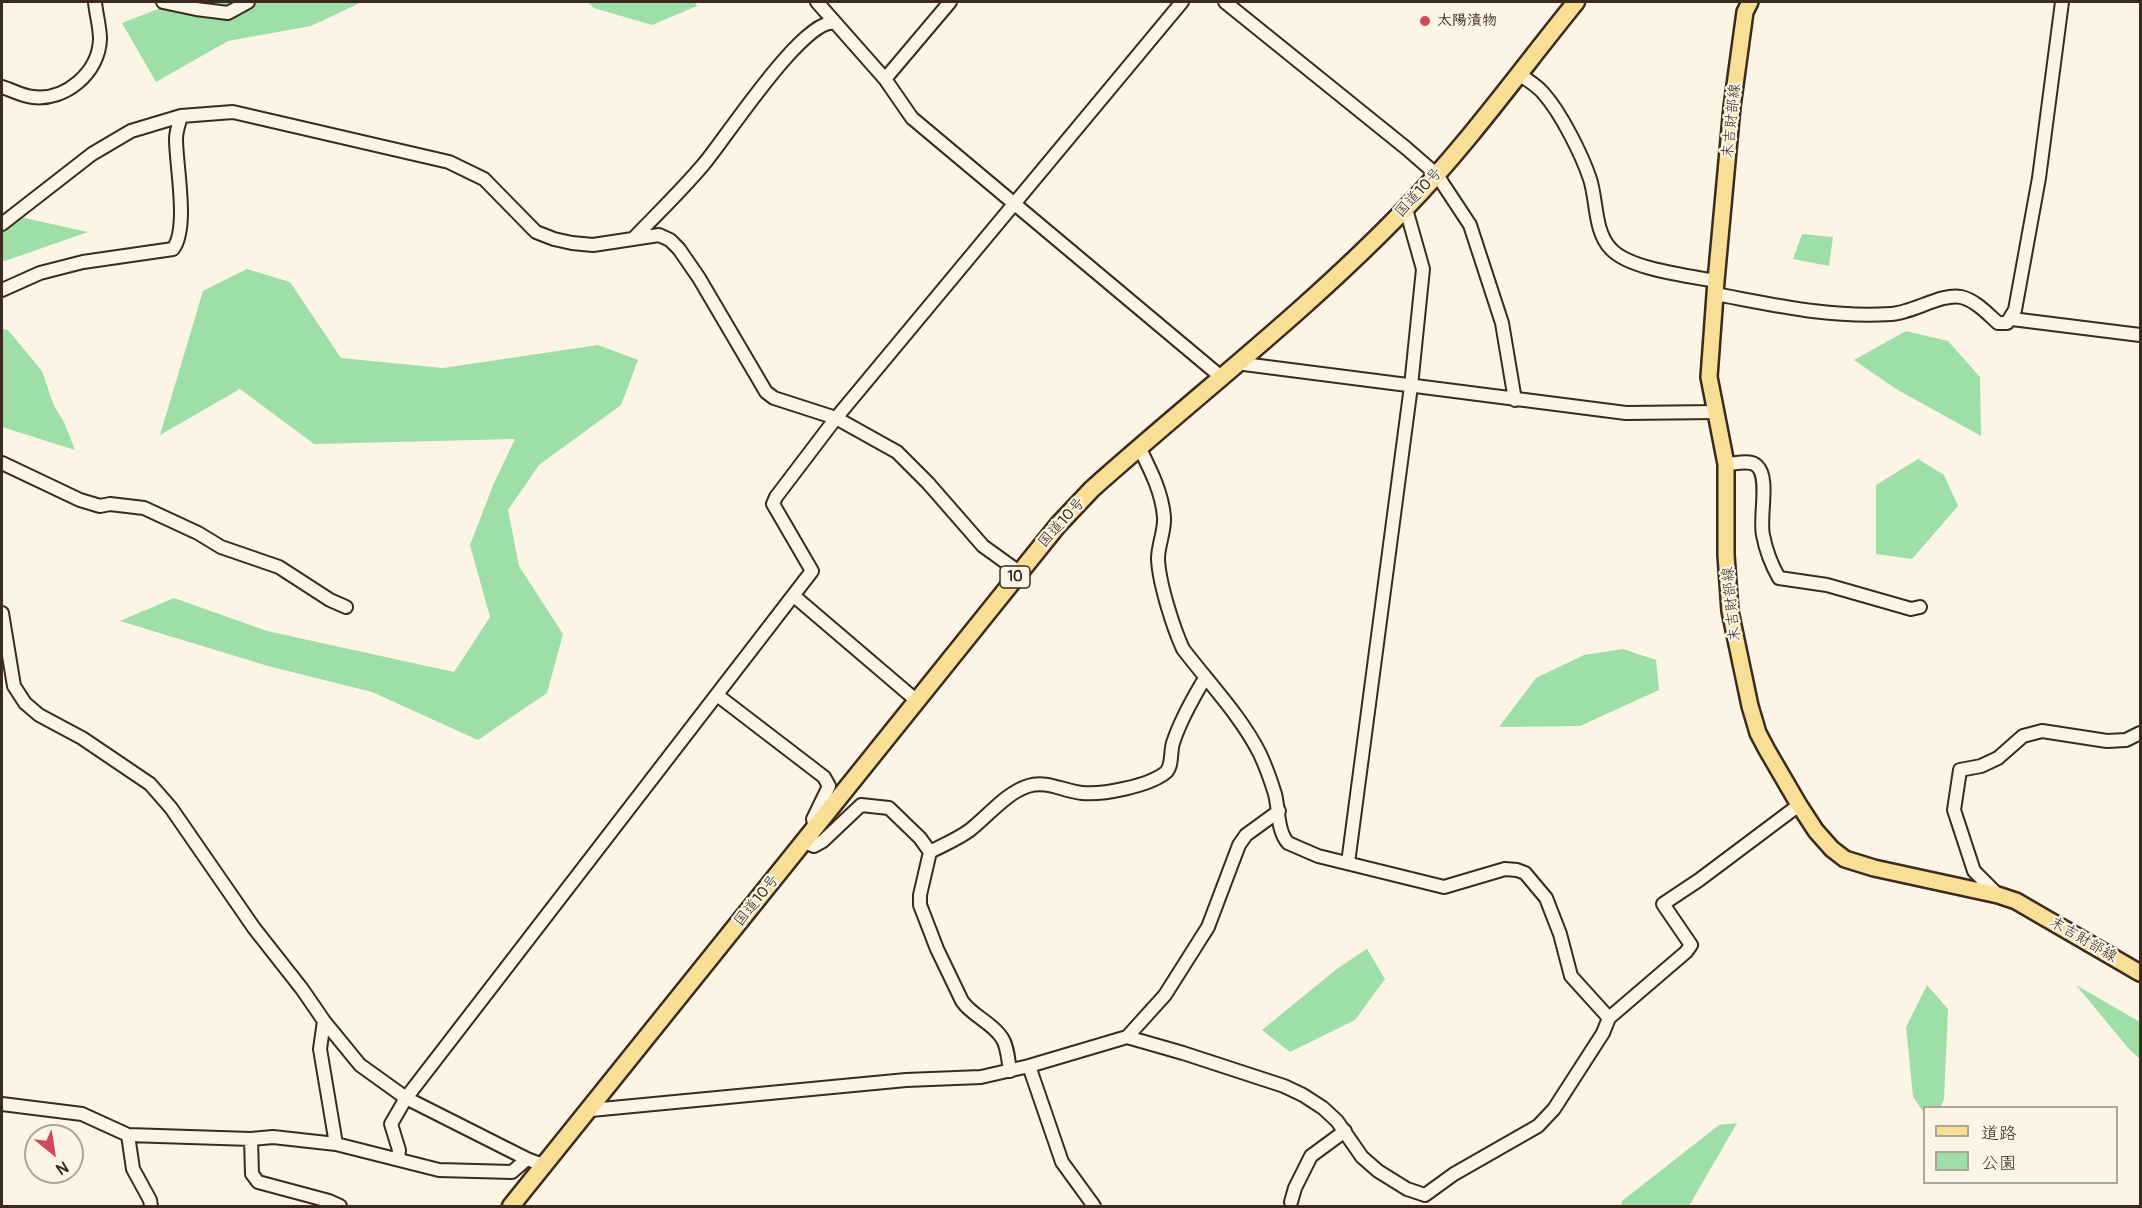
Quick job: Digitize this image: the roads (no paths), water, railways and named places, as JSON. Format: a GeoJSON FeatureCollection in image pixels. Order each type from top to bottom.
{"type":"FeatureCollection","features":[{"type":"Feature","properties":{"kind":"highway","name":"国道10号"},"geometry":{"type":"LineString","coordinates":[[512,1206],[1058,525],[1092,489],[1354,261],[1406,209],[1437,175],[1576,2]]}},
{"type":"Feature","properties":{"kind":"main road","name":"末吉財部線"},"geometry":{"type":"LineString","coordinates":[[1749,2],[1745,12],[1732,107],[1709,377],[1726,464],[1726,555],[1730,611],[1758,733],[1816,831],[1832,849],[1845,859],[1874,868],[1998,895],[2016,902],[2140,973]]}},
{"type":"Feature","properties":{"kind":"street"},"geometry":{"type":"LineString","coordinates":[[2,87],[34,97],[56,96],[79,83],[96,57],[100,39],[95,2]]}},
{"type":"Feature","properties":{"kind":"street"},"geometry":{"type":"LineString","coordinates":[[164,2],[228,13],[248,2]]}},
{"type":"Feature","properties":{"kind":"street"},"geometry":{"type":"LineString","coordinates":[[817,2],[885,79],[912,118],[1220,376]]}},
{"type":"Feature","properties":{"kind":"street"},"geometry":{"type":"LineString","coordinates":[[885,79],[950,2]]}},
{"type":"Feature","properties":{"kind":"street"},"geometry":{"type":"LineString","coordinates":[[398,1158],[399,1150],[392,1124],[406,1098],[812,571],[773,504],[776,497],[836,418],[1182,2]]}},
{"type":"Feature","properties":{"kind":"street"},"geometry":{"type":"LineString","coordinates":[[1225,2],[1437,175],[1470,225],[1502,323],[1515,400]]}},
{"type":"Feature","properties":{"kind":"street"},"geometry":{"type":"LineString","coordinates":[[2012,319],[2039,178],[2062,2]]}},
{"type":"Feature","properties":{"kind":"street"},"geometry":{"type":"LineString","coordinates":[[633,239],[706,162],[763,85],[797,45],[820,26],[835,23]]}},
{"type":"Feature","properties":{"kind":"street"},"geometry":{"type":"LineString","coordinates":[[1519,74],[1544,93],[1569,133],[1589,177],[1600,231],[1610,249],[1624,258],[1715,287],[1836,315],[1906,313],[1934,301],[1955,296],[1973,302],[1998,323],[2003,324],[2012,319],[2140,335]]}},
{"type":"Feature","properties":{"kind":"street"},"geometry":{"type":"LineString","coordinates":[[2,224],[92,154],[131,131],[181,116],[233,112],[449,162],[484,179],[536,232],[554,239],[572,243],[605,244],[659,235],[670,240],[699,278],[766,392],[774,398],[836,418],[897,452],[928,483],[983,546],[1019,572]]}},
{"type":"Feature","properties":{"kind":"street"},"geometry":{"type":"LineString","coordinates":[[2,290],[40,273],[83,262],[173,249],[178,242],[181,223],[176,137],[181,116]]}},
{"type":"Feature","properties":{"kind":"street"},"geometry":{"type":"LineString","coordinates":[[1348,863],[1411,386],[1423,269],[1406,209]]}},
{"type":"Feature","properties":{"kind":"street"},"geometry":{"type":"LineString","coordinates":[[1236,363],[1626,413],[1717,412]]}},
{"type":"Feature","properties":{"kind":"street"},"geometry":{"type":"LineString","coordinates":[[1139,447],[1156,481],[1164,518],[1158,558],[1160,577],[1178,638],[1205,678],[1250,736],[1261,755],[1271,781],[1282,832],[1288,843],[1318,856],[1444,887],[1505,869],[1525,873],[1546,898],[1560,934],[1571,976],[1609,1018]]}},
{"type":"Feature","properties":{"kind":"street"},"geometry":{"type":"LineString","coordinates":[[1726,464],[1750,462],[1759,467],[1764,476],[1762,532],[1768,559],[1779,578],[1827,585],[1911,609],[1920,607]]}},
{"type":"Feature","properties":{"kind":"street"},"geometry":{"type":"LineString","coordinates":[[2,463],[80,500],[100,506],[110,504],[144,508],[198,533],[221,547],[279,567],[330,600],[346,607]]}},
{"type":"Feature","properties":{"kind":"street"},"geometry":{"type":"LineString","coordinates":[[794,596],[917,701]]}},
{"type":"Feature","properties":{"kind":"street"},"geometry":{"type":"LineString","coordinates":[[2,613],[14,686],[25,703],[39,715],[82,738],[150,784],[171,808],[254,928],[360,1065],[406,1098],[543,1165]]}},
{"type":"Feature","properties":{"kind":"street"},"geometry":{"type":"LineString","coordinates":[[1010,1071],[1002,1038],[994,1029],[968,1010],[962,1001],[922,914],[920,895],[930,852],[968,831],[1007,798],[1029,786],[1052,785],[1080,793],[1094,793],[1132,787],[1167,772],[1176,735],[1205,678]]}},
{"type":"Feature","properties":{"kind":"street"},"geometry":{"type":"LineString","coordinates":[[717,695],[824,777],[829,786],[813,819],[810,835],[814,846],[823,841],[861,805],[889,808],[920,838],[930,852]]}},
{"type":"Feature","properties":{"kind":"street"},"geometry":{"type":"LineString","coordinates":[[1998,895],[1974,871],[1954,810],[1960,770],[1981,766],[1998,758],[2023,736],[2042,731],[2108,741],[2126,740],[2140,733]]}},
{"type":"Feature","properties":{"kind":"street"},"geometry":{"type":"LineString","coordinates":[[1127,1037],[1284,1086],[1323,1108],[1346,1131],[1362,1157],[1378,1171],[1425,1201],[1454,1174],[1538,1126],[1554,1109],[1603,1033],[1609,1018],[1686,952],[1691,945],[1663,903],[1699,880],[1799,805]]}},
{"type":"Feature","properties":{"kind":"street"},"geometry":{"type":"LineString","coordinates":[[591,1110],[906,1080],[981,1077],[1029,1066],[1127,1037],[1165,995],[1208,927],[1239,845],[1246,836],[1278,811]]}},
{"type":"Feature","properties":{"kind":"street"},"geometry":{"type":"LineString","coordinates":[[324,1021],[320,1049],[336,1144]]}},
{"type":"Feature","properties":{"kind":"street"},"geometry":{"type":"LineString","coordinates":[[1029,1066],[1062,1162],[1094,1206]]}},
{"type":"Feature","properties":{"kind":"street"},"geometry":{"type":"LineString","coordinates":[[2,1104],[82,1114],[128,1135],[251,1139],[273,1137],[336,1144],[439,1170],[512,1172],[527,1159]]}},
{"type":"Feature","properties":{"kind":"street"},"geometry":{"type":"LineString","coordinates":[[1293,1205],[1295,1188],[1311,1156],[1346,1131]]}},
{"type":"Feature","properties":{"kind":"street"},"geometry":{"type":"LineString","coordinates":[[128,1135],[134,1169],[151,1206]]}},
{"type":"Feature","properties":{"kind":"street"},"geometry":{"type":"LineString","coordinates":[[251,1139],[254,1179],[340,1206]]}},
{"type":"Feature","properties":{"kind":"place","name":"太陽漬物"},"geometry":{"type":"Point","coordinates":[1425,21]}}]}
